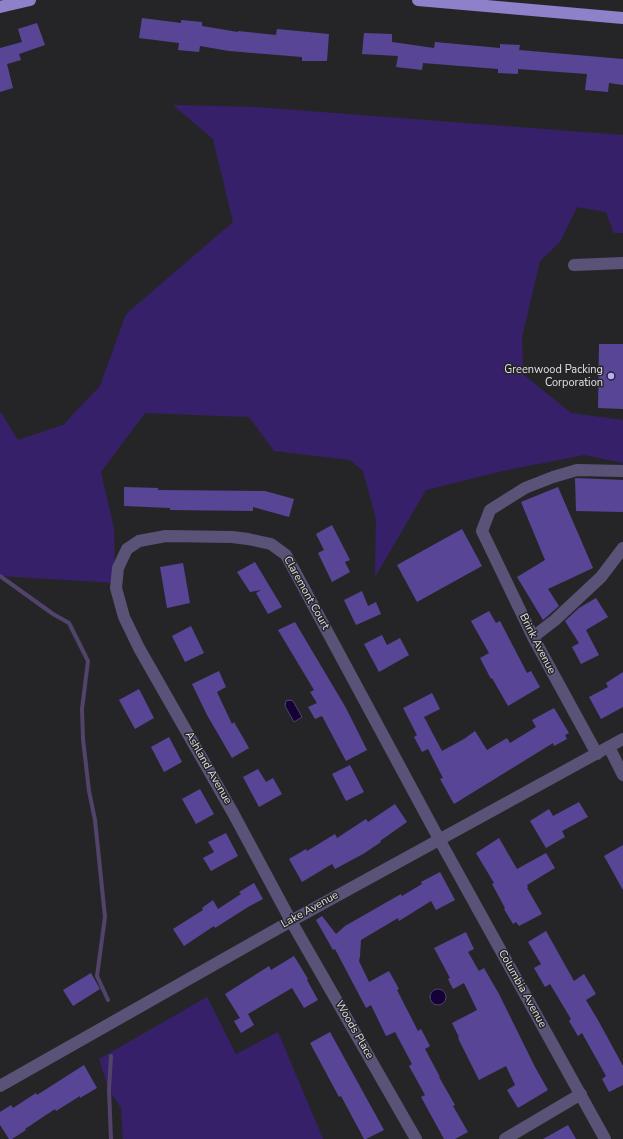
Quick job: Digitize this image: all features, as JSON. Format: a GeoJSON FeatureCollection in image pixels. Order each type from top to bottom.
{"type":"FeatureCollection","features":[{"type":"Feature","properties":{"kind":"main road"},"geometry":{"type":"LineString","coordinates":[[0,7],[30,0]]}},
{"type":"Feature","properties":{"kind":"main road"},"geometry":{"type":"LineString","coordinates":[[418,0],[623,18]]}},
{"type":"Feature","properties":{"kind":"street"},"geometry":{"type":"LineString","coordinates":[[574,265],[623,263]]}},
{"type":"Feature","properties":{"kind":"street","name":"Brink Avenue"},"geometry":{"type":"LineString","coordinates":[[597,754],[532,637],[482,531],[490,510],[525,488],[553,477],[577,470],[623,471]]}},
{"type":"Feature","properties":{"kind":"street","name":"Claremont Court"},"geometry":{"type":"LineString","coordinates":[[124,617],[116,588],[118,568],[127,549],[139,541],[166,536],[232,537],[271,544],[286,555],[439,839]]}},
{"type":"Feature","properties":{"kind":"street"},"geometry":{"type":"LineString","coordinates":[[532,637],[555,620],[601,577],[623,548]]}},
{"type":"Feature","properties":{"kind":"street","name":"Ashland Avenue"},"geometry":{"type":"LineString","coordinates":[[124,617],[139,648],[233,813],[291,921]]}},
{"type":"Feature","properties":{"kind":"street","name":"Lake Avenue"},"geometry":{"type":"LineString","coordinates":[[0,1086],[291,921],[623,739]]}},
{"type":"Feature","properties":{"kind":"street"},"geometry":{"type":"LineString","coordinates":[[609,747],[623,774]]}},
{"type":"Feature","properties":{"kind":"street","name":"Columbia Avenue"},"geometry":{"type":"LineString","coordinates":[[439,839],[605,1139]]}},
{"type":"Feature","properties":{"kind":"street","name":"Woods Place"},"geometry":{"type":"LineString","coordinates":[[291,921],[416,1139]]}},
{"type":"Feature","properties":{"kind":"street"},"geometry":{"type":"LineString","coordinates":[[505,1139],[581,1094]]}},
{"type":"Feature","properties":{"kind":"shaded area"},"geometry":{"type":"Polygon","coordinates":[[[173,105],[256,107],[623,135],[623,233],[614,233],[606,212],[577,207],[560,242],[540,261],[522,337],[523,374],[571,413],[623,420],[623,463],[584,455],[502,471],[426,490],[375,577],[376,519],[363,471],[350,460],[274,451],[249,417],[145,413],[101,472],[114,529],[115,583],[0,576],[0,413],[18,440],[63,425],[100,386],[126,314],[233,222],[213,139],[173,105]]]}},
{"type":"Feature","properties":{"kind":"shaded area"},"geometry":{"type":"Polygon","coordinates":[[[286,701],[293,701],[302,717],[294,722],[285,706],[286,701]]]}},
{"type":"Feature","properties":{"kind":"shaded area"},"geometry":{"type":"Polygon","coordinates":[[[438,989],[444,991],[446,997],[444,1003],[438,1005],[432,1003],[430,997],[432,991],[438,989]]]}},
{"type":"Feature","properties":{"kind":"shaded area"},"geometry":{"type":"Polygon","coordinates":[[[207,997],[236,1054],[278,1032],[323,1139],[123,1139],[121,1108],[109,1090],[99,1059],[207,997]]]}},
{"type":"Feature","properties":{"kind":"building"},"geometry":{"type":"Polygon","coordinates":[[[142,18],[181,23],[181,20],[202,22],[202,26],[238,32],[276,35],[277,29],[329,34],[327,61],[302,61],[302,57],[229,51],[200,46],[199,52],[178,50],[179,43],[139,38],[142,18]]]}},
{"type":"Feature","properties":{"kind":"building"},"geometry":{"type":"Polygon","coordinates":[[[37,23],[45,45],[19,54],[21,60],[7,64],[13,88],[0,92],[0,48],[22,42],[18,29],[37,23]]]}},
{"type":"Feature","properties":{"kind":"building"},"geometry":{"type":"Polygon","coordinates":[[[364,33],[392,34],[392,42],[434,48],[435,42],[500,48],[500,44],[520,45],[519,50],[623,59],[623,85],[609,83],[608,92],[585,90],[587,74],[518,69],[518,74],[498,73],[498,69],[423,63],[422,70],[396,67],[398,56],[362,54],[364,33]]]}},
{"type":"Feature","properties":{"kind":"building","name":"Greenwood Packing Corporation"},"geometry":{"type":"Polygon","coordinates":[[[599,344],[623,344],[623,409],[598,408],[599,344]]]}},
{"type":"Feature","properties":{"kind":"building"},"geometry":{"type":"Polygon","coordinates":[[[575,478],[623,480],[623,512],[576,511],[575,478]]]}},
{"type":"Feature","properties":{"kind":"building"},"geometry":{"type":"Polygon","coordinates":[[[124,487],[158,488],[158,490],[265,491],[294,499],[289,517],[253,507],[253,511],[170,510],[170,508],[124,506],[124,487]]]}},
{"type":"Feature","properties":{"kind":"building"},"geometry":{"type":"Polygon","coordinates":[[[558,487],[593,568],[548,589],[559,606],[543,620],[517,577],[545,560],[521,502],[558,487]]]}},
{"type":"Feature","properties":{"kind":"building"},"geometry":{"type":"Polygon","coordinates":[[[332,525],[350,560],[345,562],[350,572],[332,582],[318,553],[324,550],[316,534],[332,525]]]}},
{"type":"Feature","properties":{"kind":"building"},"geometry":{"type":"Polygon","coordinates":[[[462,529],[482,566],[417,602],[397,565],[462,529]]]}},
{"type":"Feature","properties":{"kind":"building"},"geometry":{"type":"Polygon","coordinates":[[[255,562],[282,607],[268,614],[256,593],[261,590],[250,592],[237,572],[255,562]]]}},
{"type":"Feature","properties":{"kind":"building"},"geometry":{"type":"Polygon","coordinates":[[[183,563],[190,603],[167,608],[160,567],[183,563]]]}},
{"type":"Feature","properties":{"kind":"building"},"geometry":{"type":"Polygon","coordinates":[[[362,591],[368,606],[376,602],[381,614],[356,625],[344,600],[362,591]]]}},
{"type":"Feature","properties":{"kind":"building"},"geometry":{"type":"Polygon","coordinates":[[[596,598],[608,617],[586,630],[599,655],[581,664],[572,647],[579,643],[565,621],[579,608],[596,598]]]}},
{"type":"Feature","properties":{"kind":"building"},"geometry":{"type":"Polygon","coordinates":[[[489,611],[496,623],[500,621],[527,673],[531,671],[540,687],[508,706],[480,658],[489,653],[471,621],[489,611]]]}},
{"type":"Feature","properties":{"kind":"building"},"geometry":{"type":"Polygon","coordinates":[[[295,622],[346,708],[367,750],[346,761],[322,716],[315,719],[308,707],[317,703],[310,692],[314,690],[278,630],[295,622]]]}},
{"type":"Feature","properties":{"kind":"building"},"geometry":{"type":"Polygon","coordinates":[[[191,626],[204,653],[185,662],[172,636],[191,626]]]}},
{"type":"Feature","properties":{"kind":"building"},"geometry":{"type":"Polygon","coordinates":[[[382,635],[387,645],[400,638],[409,655],[379,672],[364,644],[382,635]]]}},
{"type":"Feature","properties":{"kind":"building"},"geometry":{"type":"Polygon","coordinates":[[[219,671],[226,687],[217,692],[232,724],[234,722],[249,748],[232,758],[207,715],[192,684],[219,671]]]}},
{"type":"Feature","properties":{"kind":"building"},"geometry":{"type":"Polygon","coordinates":[[[623,672],[623,707],[601,719],[589,697],[608,687],[606,683],[623,672]]]}},
{"type":"Feature","properties":{"kind":"building"},"geometry":{"type":"Polygon","coordinates":[[[139,689],[154,718],[135,729],[119,700],[139,689]]]}},
{"type":"Feature","properties":{"kind":"building"},"geometry":{"type":"Polygon","coordinates":[[[432,693],[440,709],[424,717],[442,751],[475,731],[487,750],[507,738],[510,743],[536,727],[532,720],[554,708],[569,733],[565,735],[567,739],[554,746],[553,743],[454,804],[440,779],[443,778],[428,749],[422,752],[414,737],[417,735],[403,708],[432,693]]]}},
{"type":"Feature","properties":{"kind":"building"},"geometry":{"type":"Polygon","coordinates":[[[169,737],[182,762],[164,772],[151,747],[169,737]]]}},
{"type":"Feature","properties":{"kind":"building"},"geometry":{"type":"Polygon","coordinates":[[[350,765],[364,792],[346,801],[332,774],[350,765]]]}},
{"type":"Feature","properties":{"kind":"building"},"geometry":{"type":"Polygon","coordinates":[[[258,769],[266,782],[273,778],[282,794],[259,807],[243,777],[258,769]]]}},
{"type":"Feature","properties":{"kind":"building"},"geometry":{"type":"Polygon","coordinates":[[[200,789],[214,814],[196,824],[182,799],[200,789]]]}},
{"type":"Feature","properties":{"kind":"building"},"geometry":{"type":"Polygon","coordinates":[[[579,802],[588,817],[562,831],[565,837],[546,848],[530,821],[549,809],[553,816],[579,802]]]}},
{"type":"Feature","properties":{"kind":"building"},"geometry":{"type":"Polygon","coordinates":[[[395,804],[407,822],[363,854],[335,869],[332,864],[302,882],[289,859],[306,849],[307,851],[335,834],[337,838],[366,819],[368,822],[395,804]]]}},
{"type":"Feature","properties":{"kind":"building"},"geometry":{"type":"Polygon","coordinates":[[[226,833],[238,856],[211,871],[203,858],[214,852],[208,842],[226,833]]]}},
{"type":"Feature","properties":{"kind":"building"},"geometry":{"type":"Polygon","coordinates":[[[499,838],[517,869],[546,853],[555,868],[527,885],[527,888],[542,914],[519,926],[516,922],[513,924],[504,909],[505,908],[492,884],[494,883],[476,853],[499,838]]]}},
{"type":"Feature","properties":{"kind":"building"},"geometry":{"type":"Polygon","coordinates":[[[623,845],[623,890],[604,856],[623,845]]]}},
{"type":"Feature","properties":{"kind":"building"},"geometry":{"type":"Polygon","coordinates":[[[440,872],[455,900],[436,910],[431,901],[399,921],[398,918],[361,940],[359,961],[369,982],[389,971],[418,1031],[421,1029],[430,1046],[425,1049],[455,1105],[453,1106],[468,1132],[455,1139],[444,1139],[421,1097],[425,1095],[409,1066],[412,1064],[395,1032],[386,1036],[371,1005],[366,1008],[335,949],[333,950],[316,920],[322,916],[336,934],[345,926],[401,894],[402,896],[422,884],[421,882],[440,872]]]}},
{"type":"Feature","properties":{"kind":"building"},"geometry":{"type":"Polygon","coordinates":[[[254,883],[263,899],[215,928],[214,926],[184,946],[173,929],[203,910],[202,908],[213,900],[218,909],[241,894],[239,892],[254,883]]]}},
{"type":"Feature","properties":{"kind":"building"},"geometry":{"type":"Polygon","coordinates":[[[546,931],[574,981],[584,974],[596,994],[586,1000],[623,1066],[623,1085],[609,1092],[602,1079],[606,1076],[582,1033],[578,1036],[569,1021],[571,1019],[550,984],[545,987],[534,968],[541,964],[528,942],[546,931]]]}},
{"type":"Feature","properties":{"kind":"building"},"geometry":{"type":"Polygon","coordinates":[[[466,932],[474,949],[468,952],[479,971],[484,968],[499,994],[548,1090],[518,1108],[507,1090],[515,1085],[506,1066],[479,1080],[452,1023],[477,1010],[464,983],[453,989],[448,979],[450,978],[434,948],[466,932]]]}},
{"type":"Feature","properties":{"kind":"building"},"geometry":{"type":"Polygon","coordinates":[[[294,956],[308,979],[307,980],[318,1000],[304,1008],[292,988],[248,1014],[254,1025],[241,1033],[234,1021],[240,1018],[225,994],[269,966],[271,970],[294,956]]]}},
{"type":"Feature","properties":{"kind":"building"},"geometry":{"type":"Polygon","coordinates":[[[91,973],[100,989],[73,1006],[63,990],[91,973]]]}},
{"type":"Feature","properties":{"kind":"building"},"geometry":{"type":"Polygon","coordinates":[[[330,1032],[384,1130],[366,1139],[364,1139],[341,1096],[339,1097],[310,1043],[330,1032]]]}},
{"type":"Feature","properties":{"kind":"building"},"geometry":{"type":"Polygon","coordinates":[[[84,1065],[97,1088],[80,1098],[80,1096],[56,1111],[55,1109],[25,1129],[26,1130],[12,1139],[9,1139],[0,1125],[0,1112],[11,1105],[13,1108],[36,1093],[37,1095],[84,1065]]]}},
{"type":"Feature","properties":{"kind":"building"},"geometry":{"type":"Polygon","coordinates":[[[568,1125],[576,1139],[543,1139],[568,1125]]]}},
{"type":"Feature","properties":{"kind":"waterway"},"geometry":{"type":"LineString","coordinates":[[0,576],[53,614],[69,623],[88,661],[82,709],[83,739],[89,791],[95,820],[105,917],[97,976],[108,1000]]}},
{"type":"Feature","properties":{"kind":"waterway"},"geometry":{"type":"LineString","coordinates":[[111,1056],[109,1090],[111,1139]]}},
{"type":"Feature","properties":{"kind":"place","name":"Greenwood Packing Corporation"},"geometry":{"type":"Point","coordinates":[611,376]}}]}
